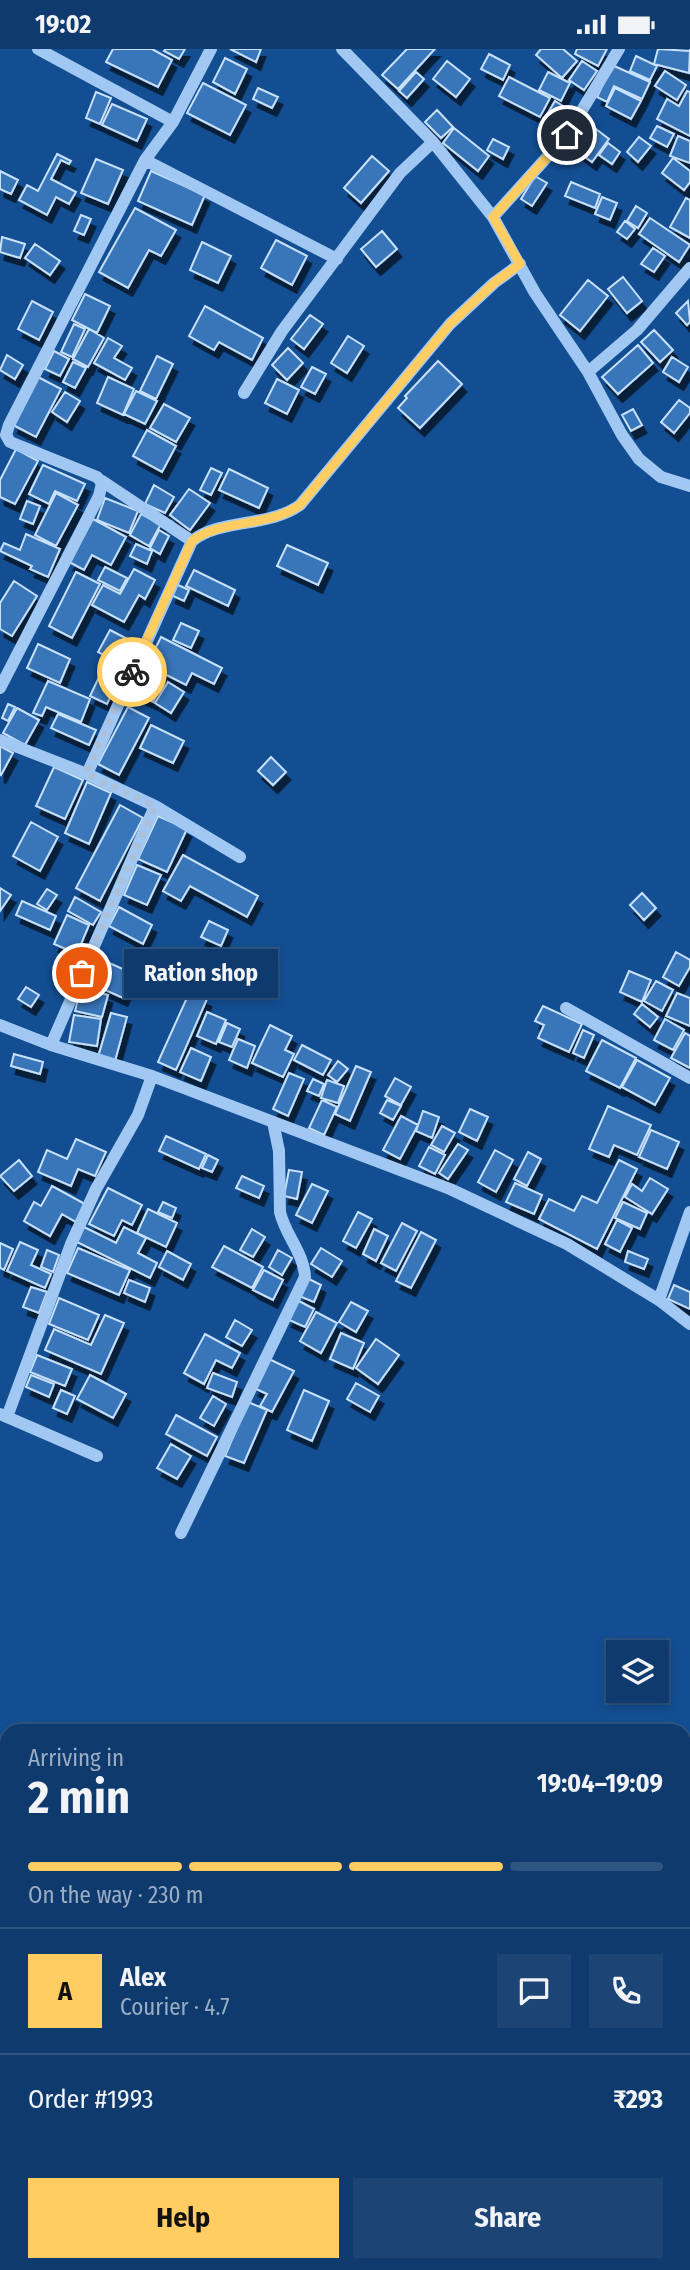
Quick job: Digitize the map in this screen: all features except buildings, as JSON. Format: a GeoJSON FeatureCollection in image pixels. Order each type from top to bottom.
{"type":"FeatureCollection","features":[{"type":"Feature","properties":{"kind":"street"},"geometry":{"type":"LineString","coordinates":[[37,49],[173,123]]}},
{"type":"Feature","properties":{"kind":"street"},"geometry":{"type":"LineString","coordinates":[[192,541],[102,481],[12,443],[3,433],[145,160],[173,123],[211,49]]}},
{"type":"Feature","properties":{"kind":"street"},"geometry":{"type":"LineString","coordinates":[[493,217],[567,135],[619,49]]}},
{"type":"Feature","properties":{"kind":"street"},"geometry":{"type":"LineString","coordinates":[[347,51],[433,142],[493,217],[535,293],[588,372],[622,435],[639,459],[661,477],[690,486]]}},
{"type":"Feature","properties":{"kind":"street"},"geometry":{"type":"LineString","coordinates":[[244,393],[282,331],[400,173],[420,151],[433,142]]}},
{"type":"Feature","properties":{"kind":"street"},"geometry":{"type":"LineString","coordinates":[[145,160],[337,259]]}},
{"type":"Feature","properties":{"kind":"street"},"geometry":{"type":"LineString","coordinates":[[86,774],[192,541],[208,531],[271,519],[300,505],[450,324],[494,283],[520,264]]}},
{"type":"Feature","properties":{"kind":"street"},"geometry":{"type":"LineString","coordinates":[[588,372],[638,330],[690,268]]}},
{"type":"Feature","properties":{"kind":"street"},"geometry":{"type":"LineString","coordinates":[[0,688],[99,496],[102,481]]}},
{"type":"Feature","properties":{"kind":"street"},"geometry":{"type":"LineString","coordinates":[[0,740],[86,774],[155,806],[240,857]]}},
{"type":"Feature","properties":{"kind":"street"},"geometry":{"type":"LineString","coordinates":[[51,1045],[155,806]]}},
{"type":"Feature","properties":{"kind":"street"},"geometry":{"type":"LineString","coordinates":[[566,1008],[690,1077]]}},
{"type":"Feature","properties":{"kind":"street"},"geometry":{"type":"LineString","coordinates":[[0,1025],[51,1045],[152,1076],[450,1189],[567,1244],[659,1300],[690,1324]]}},
{"type":"Feature","properties":{"kind":"street"},"geometry":{"type":"LineString","coordinates":[[97,1456],[4,1415],[71,1244],[96,1189],[138,1115],[152,1076]]}},
{"type":"Feature","properties":{"kind":"street"},"geometry":{"type":"LineString","coordinates":[[181,1533],[304,1277],[304,1266],[282,1221],[279,1151],[273,1122]]}},
{"type":"Feature","properties":{"kind":"street"},"geometry":{"type":"LineString","coordinates":[[659,1300],[690,1212]]}},
{"type":"Feature","properties":{"kind":"way so far"},"geometry":{"type":"LineString","coordinates":[[82,973],[155,806],[86,774],[132,672]]}},
{"type":"Feature","properties":{"kind":"place","name":"Ration shop"},"geometry":{"type":"Point","coordinates":[82,973]}},
{"type":"Feature","properties":{"kind":"route"},"geometry":{"type":"LineString","coordinates":[[132,672],[192,541],[208,531],[271,519],[300,505],[450,324],[494,283],[520,264],[493,217],[567,135]]}}]}
